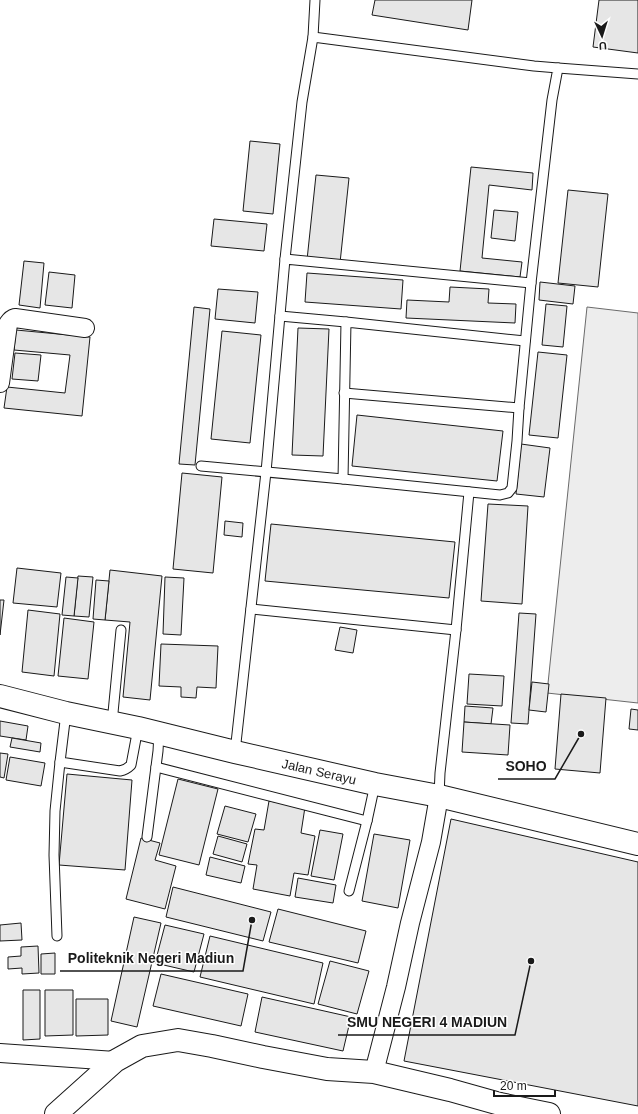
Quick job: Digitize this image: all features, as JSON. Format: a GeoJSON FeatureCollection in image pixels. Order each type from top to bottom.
{"type":"FeatureCollection","features":[{"type":"Feature","properties":{"kind":"main road","name":"Jalan Serayu"},"geometry":{"type":"LineString","coordinates":[[0,696],[375,784],[438,796],[638,844]]}},
{"type":"Feature","properties":{"kind":"main road"},"geometry":{"type":"LineString","coordinates":[[56,1114],[115,1061],[142,1046],[178,1040],[327,1069],[374,1072],[450,1090],[500,1109],[549,1114]]}},
{"type":"Feature","properties":{"kind":"street"},"geometry":{"type":"LineString","coordinates":[[0,383],[8,324],[12,319],[15,318],[85,328]]}},
{"type":"Feature","properties":{"kind":"street"},"geometry":{"type":"LineString","coordinates":[[374,1072],[431,842],[438,796]]}},
{"type":"Feature","properties":{"kind":"street"},"geometry":{"type":"LineString","coordinates":[[0,1053],[115,1061]]}},
{"type":"Feature","properties":{"kind":"lane"},"geometry":{"type":"LineString","coordinates":[[235,752],[266,472],[285,259],[302,102],[312,37],[315,0]]}},
{"type":"Feature","properties":{"kind":"lane"},"geometry":{"type":"LineString","coordinates":[[312,37],[534,66],[638,74]]}},
{"type":"Feature","properties":{"kind":"lane"},"geometry":{"type":"LineString","coordinates":[[201,466],[469,492],[500,494],[508,493],[512,488],[530,283],[552,100],[558,68]]}},
{"type":"Feature","properties":{"kind":"lane"},"geometry":{"type":"LineString","coordinates":[[285,259],[530,283]]}},
{"type":"Feature","properties":{"kind":"lane"},"geometry":{"type":"LineString","coordinates":[[280,316],[525,341]]}},
{"type":"Feature","properties":{"kind":"lane"},"geometry":{"type":"LineString","coordinates":[[343,479],[346,322]]}},
{"type":"Feature","properties":{"kind":"lane"},"geometry":{"type":"LineString","coordinates":[[344,392],[519,408]]}},
{"type":"Feature","properties":{"kind":"lane"},"geometry":{"type":"LineString","coordinates":[[438,796],[469,492]]}},
{"type":"Feature","properties":{"kind":"lane"},"geometry":{"type":"LineString","coordinates":[[251,609],[456,630]]}},
{"type":"Feature","properties":{"kind":"lane"},"geometry":{"type":"LineString","coordinates":[[112,723],[121,630]]}},
{"type":"Feature","properties":{"kind":"lane"},"geometry":{"type":"LineString","coordinates":[[57,936],[54,855],[55,811],[66,712]]}},
{"type":"Feature","properties":{"kind":"lane"},"geometry":{"type":"LineString","coordinates":[[60,762],[120,771],[124,770],[131,765],[138,728]]}},
{"type":"Feature","properties":{"kind":"lane"},"geometry":{"type":"LineString","coordinates":[[147,837],[159,733]]}},
{"type":"Feature","properties":{"kind":"lane"},"geometry":{"type":"LineString","coordinates":[[156,767],[367,821]]}},
{"type":"Feature","properties":{"kind":"lane"},"geometry":{"type":"LineString","coordinates":[[350,891],[375,784]]}},
{"type":"Feature","properties":{"kind":"shaded area"},"geometry":{"type":"Polygon","coordinates":[[[587,307],[638,313],[638,703],[547,693],[587,307]]]}},
{"type":"Feature","properties":{"kind":"building"},"geometry":{"type":"Polygon","coordinates":[[[375,0],[472,0],[468,30],[372,15],[375,0]]]}},
{"type":"Feature","properties":{"kind":"building"},"geometry":{"type":"Polygon","coordinates":[[[599,0],[638,0],[638,53],[593,47],[599,0]]]}},
{"type":"Feature","properties":{"kind":"building"},"geometry":{"type":"Polygon","coordinates":[[[250,141],[280,144],[273,214],[243,211],[250,141]]]}},
{"type":"Feature","properties":{"kind":"building"},"geometry":{"type":"Polygon","coordinates":[[[471,167],[533,173],[532,190],[489,185],[482,258],[522,262],[520,277],[460,271],[471,167]]]}},
{"type":"Feature","properties":{"kind":"building"},"geometry":{"type":"Polygon","coordinates":[[[316,175],[349,178],[340,263],[307,260],[316,175]]]}},
{"type":"Feature","properties":{"kind":"building"},"geometry":{"type":"Polygon","coordinates":[[[568,190],[608,194],[598,287],[558,283],[568,190]]]}},
{"type":"Feature","properties":{"kind":"building"},"geometry":{"type":"Polygon","coordinates":[[[494,210],[518,212],[515,241],[491,238],[494,210]]]}},
{"type":"Feature","properties":{"kind":"building"},"geometry":{"type":"Polygon","coordinates":[[[214,219],[267,224],[264,251],[211,246],[214,219]]]}},
{"type":"Feature","properties":{"kind":"building"},"geometry":{"type":"Polygon","coordinates":[[[24,261],[44,263],[40,308],[19,305],[24,261]]]}},
{"type":"Feature","properties":{"kind":"building"},"geometry":{"type":"Polygon","coordinates":[[[49,272],[75,275],[72,308],[45,305],[49,272]]]}},
{"type":"Feature","properties":{"kind":"building"},"geometry":{"type":"Polygon","coordinates":[[[307,273],[403,280],[401,309],[305,302],[307,273]]]}},
{"type":"Feature","properties":{"kind":"building"},"geometry":{"type":"Polygon","coordinates":[[[540,282],[575,286],[573,304],[539,300],[540,282]]]}},
{"type":"Feature","properties":{"kind":"building"},"geometry":{"type":"Polygon","coordinates":[[[450,287],[489,289],[488,303],[516,304],[515,323],[406,318],[407,300],[449,302],[450,287]]]}},
{"type":"Feature","properties":{"kind":"building"},"geometry":{"type":"Polygon","coordinates":[[[218,289],[258,292],[255,323],[215,319],[218,289]]]}},
{"type":"Feature","properties":{"kind":"building"},"geometry":{"type":"Polygon","coordinates":[[[546,304],[567,306],[563,347],[542,345],[546,304]]]}},
{"type":"Feature","properties":{"kind":"building"},"geometry":{"type":"Polygon","coordinates":[[[194,307],[210,309],[195,465],[179,464],[194,307]]]}},
{"type":"Feature","properties":{"kind":"building"},"geometry":{"type":"Polygon","coordinates":[[[298,328],[329,329],[323,456],[292,455],[298,328]]]}},
{"type":"Feature","properties":{"kind":"building"},"geometry":{"type":"Polygon","coordinates":[[[16,330],[90,337],[82,416],[4,408],[7,387],[65,393],[70,355],[14,350],[16,330]]]}},
{"type":"Feature","properties":{"kind":"building"},"geometry":{"type":"Polygon","coordinates":[[[222,331],[261,335],[250,443],[211,439],[222,331]]]}},
{"type":"Feature","properties":{"kind":"building"},"geometry":{"type":"Polygon","coordinates":[[[538,352],[567,355],[558,438],[529,435],[538,352]]]}},
{"type":"Feature","properties":{"kind":"building"},"geometry":{"type":"Polygon","coordinates":[[[15,353],[41,355],[38,381],[12,379],[15,353]]]}},
{"type":"Feature","properties":{"kind":"building"},"geometry":{"type":"Polygon","coordinates":[[[357,415],[503,431],[497,481],[352,466],[357,415]]]}},
{"type":"Feature","properties":{"kind":"building"},"geometry":{"type":"Polygon","coordinates":[[[521,444],[550,448],[544,497],[516,494],[521,444]]]}},
{"type":"Feature","properties":{"kind":"building"},"geometry":{"type":"Polygon","coordinates":[[[182,473],[222,477],[213,573],[173,569],[182,473]]]}},
{"type":"Feature","properties":{"kind":"building"},"geometry":{"type":"Polygon","coordinates":[[[488,504],[528,506],[522,604],[481,601],[488,504]]]}},
{"type":"Feature","properties":{"kind":"building"},"geometry":{"type":"Polygon","coordinates":[[[225,521],[243,523],[242,537],[224,535],[225,521]]]}},
{"type":"Feature","properties":{"kind":"building"},"geometry":{"type":"Polygon","coordinates":[[[271,524],[455,542],[449,598],[265,581],[271,524]]]}},
{"type":"Feature","properties":{"kind":"building"},"geometry":{"type":"Polygon","coordinates":[[[17,568],[61,573],[57,607],[13,603],[17,568]]]}},
{"type":"Feature","properties":{"kind":"building"},"geometry":{"type":"Polygon","coordinates":[[[110,570],[162,576],[150,700],[123,697],[130,622],[105,620],[110,570]]]}},
{"type":"Feature","properties":{"kind":"building"},"geometry":{"type":"Polygon","coordinates":[[[78,576],[93,577],[89,617],[74,616],[78,576]]]}},
{"type":"Feature","properties":{"kind":"building"},"geometry":{"type":"Polygon","coordinates":[[[66,577],[78,578],[74,616],[62,615],[66,577]]]}},
{"type":"Feature","properties":{"kind":"building"},"geometry":{"type":"Polygon","coordinates":[[[165,577],[184,578],[181,635],[163,634],[165,577]]]}},
{"type":"Feature","properties":{"kind":"building"},"geometry":{"type":"Polygon","coordinates":[[[96,580],[109,581],[105,620],[93,619],[96,580]]]}},
{"type":"Feature","properties":{"kind":"building"},"geometry":{"type":"Polygon","coordinates":[[[0,600],[4,600],[0,635],[0,600]]]}},
{"type":"Feature","properties":{"kind":"building"},"geometry":{"type":"Polygon","coordinates":[[[28,610],[60,614],[54,676],[22,672],[28,610]]]}},
{"type":"Feature","properties":{"kind":"building"},"geometry":{"type":"Polygon","coordinates":[[[519,613],[536,614],[528,724],[511,723],[519,613]]]}},
{"type":"Feature","properties":{"kind":"building"},"geometry":{"type":"Polygon","coordinates":[[[64,618],[94,622],[88,679],[58,676],[64,618]]]}},
{"type":"Feature","properties":{"kind":"building"},"geometry":{"type":"Polygon","coordinates":[[[340,627],[357,630],[353,653],[335,650],[340,627]]]}},
{"type":"Feature","properties":{"kind":"building"},"geometry":{"type":"Polygon","coordinates":[[[161,644],[218,646],[216,688],[197,687],[196,698],[181,697],[181,687],[159,686],[161,644]]]}},
{"type":"Feature","properties":{"kind":"building"},"geometry":{"type":"Polygon","coordinates":[[[469,674],[504,676],[502,706],[467,704],[469,674]]]}},
{"type":"Feature","properties":{"kind":"building"},"geometry":{"type":"Polygon","coordinates":[[[532,682],[549,684],[546,712],[529,710],[532,682]]]}},
{"type":"Feature","properties":{"kind":"building"},"geometry":{"type":"Polygon","coordinates":[[[561,694],[606,698],[600,773],[555,769],[561,694]]]}},
{"type":"Feature","properties":{"kind":"building"},"geometry":{"type":"Polygon","coordinates":[[[465,706],[493,708],[491,724],[464,722],[465,706]]]}},
{"type":"Feature","properties":{"kind":"building"},"geometry":{"type":"Polygon","coordinates":[[[631,709],[638,710],[638,730],[629,729],[631,709]]]}},
{"type":"Feature","properties":{"kind":"building"},"geometry":{"type":"Polygon","coordinates":[[[0,721],[28,726],[26,740],[0,736],[0,721]]]}},
{"type":"Feature","properties":{"kind":"building"},"geometry":{"type":"Polygon","coordinates":[[[464,722],[510,725],[508,755],[462,752],[464,722]]]}},
{"type":"Feature","properties":{"kind":"building"},"geometry":{"type":"Polygon","coordinates":[[[12,738],[41,743],[40,752],[10,747],[12,738]]]}},
{"type":"Feature","properties":{"kind":"building"},"geometry":{"type":"Polygon","coordinates":[[[0,753],[8,754],[4,778],[0,777],[0,753]]]}},
{"type":"Feature","properties":{"kind":"building"},"geometry":{"type":"Polygon","coordinates":[[[10,757],[45,763],[41,786],[6,780],[10,757]]]}},
{"type":"Feature","properties":{"kind":"building"},"geometry":{"type":"Polygon","coordinates":[[[67,774],[132,780],[125,870],[59,865],[67,774]]]}},
{"type":"Feature","properties":{"kind":"building"},"geometry":{"type":"Polygon","coordinates":[[[178,779],[218,789],[199,865],[159,855],[178,779]]]}},
{"type":"Feature","properties":{"kind":"building"},"geometry":{"type":"Polygon","coordinates":[[[269,801],[305,807],[301,833],[315,836],[308,875],[294,873],[290,896],[253,889],[257,865],[248,864],[255,829],[264,830],[269,801]]]}},
{"type":"Feature","properties":{"kind":"building"},"geometry":{"type":"Polygon","coordinates":[[[225,806],[256,814],[248,842],[217,834],[225,806]]]}},
{"type":"Feature","properties":{"kind":"building"},"geometry":{"type":"Polygon","coordinates":[[[451,819],[638,862],[638,1106],[404,1061],[451,819]]]}},
{"type":"Feature","properties":{"kind":"building"},"geometry":{"type":"Polygon","coordinates":[[[320,830],[343,834],[334,880],[311,876],[320,830]]]}},
{"type":"Feature","properties":{"kind":"building"},"geometry":{"type":"Polygon","coordinates":[[[374,834],[410,840],[398,908],[362,901],[374,834]]]}},
{"type":"Feature","properties":{"kind":"building"},"geometry":{"type":"Polygon","coordinates":[[[218,836],[247,844],[242,862],[213,854],[218,836]]]}},
{"type":"Feature","properties":{"kind":"building"},"geometry":{"type":"Polygon","coordinates":[[[141,838],[160,843],[155,860],[176,866],[165,909],[126,899],[141,838]]]}},
{"type":"Feature","properties":{"kind":"building"},"geometry":{"type":"Polygon","coordinates":[[[210,857],[245,866],[241,883],[206,875],[210,857]]]}},
{"type":"Feature","properties":{"kind":"building"},"geometry":{"type":"Polygon","coordinates":[[[298,878],[336,885],[333,903],[295,897],[298,878]]]}},
{"type":"Feature","properties":{"kind":"building"},"geometry":{"type":"Polygon","coordinates":[[[173,887],[271,912],[263,941],[166,917],[173,887]]]}},
{"type":"Feature","properties":{"kind":"building"},"geometry":{"type":"Polygon","coordinates":[[[278,909],[366,931],[358,963],[269,942],[278,909]]]}},
{"type":"Feature","properties":{"kind":"building"},"geometry":{"type":"Polygon","coordinates":[[[134,917],[161,923],[137,1027],[111,1021],[134,917]]]}},
{"type":"Feature","properties":{"kind":"building"},"geometry":{"type":"Polygon","coordinates":[[[21,923],[22,940],[0,941],[0,925],[21,923]]]}},
{"type":"Feature","properties":{"kind":"building"},"geometry":{"type":"Polygon","coordinates":[[[165,925],[204,934],[194,972],[155,963],[165,925]]]}},
{"type":"Feature","properties":{"kind":"building"},"geometry":{"type":"Polygon","coordinates":[[[210,936],[323,963],[314,1004],[200,977],[210,936]]]}},
{"type":"Feature","properties":{"kind":"building"},"geometry":{"type":"Polygon","coordinates":[[[38,946],[39,973],[22,974],[22,968],[8,969],[8,957],[21,956],[21,947],[38,946]]]}},
{"type":"Feature","properties":{"kind":"building"},"geometry":{"type":"Polygon","coordinates":[[[55,953],[55,974],[41,974],[41,954],[55,953]]]}},
{"type":"Feature","properties":{"kind":"building"},"geometry":{"type":"Polygon","coordinates":[[[330,961],[369,971],[357,1014],[318,1004],[330,961]]]}},
{"type":"Feature","properties":{"kind":"building"},"geometry":{"type":"Polygon","coordinates":[[[161,974],[248,994],[241,1026],[153,1006],[161,974]]]}},
{"type":"Feature","properties":{"kind":"building"},"geometry":{"type":"Polygon","coordinates":[[[23,990],[40,990],[40,1039],[23,1040],[23,990]]]}},
{"type":"Feature","properties":{"kind":"building"},"geometry":{"type":"Polygon","coordinates":[[[45,990],[73,990],[73,1035],[45,1036],[45,990]]]}},
{"type":"Feature","properties":{"kind":"building"},"geometry":{"type":"Polygon","coordinates":[[[262,997],[351,1017],[343,1051],[255,1032],[262,997]]]}},
{"type":"Feature","properties":{"kind":"building"},"geometry":{"type":"Polygon","coordinates":[[[76,999],[108,999],[108,1035],[76,1036],[76,999]]]}},
{"type":"Feature","properties":{"kind":"place","name":"SOHO"},"geometry":{"type":"Point","coordinates":[581,734]}},
{"type":"Feature","properties":{"kind":"place","name":"Politeknik Negeri Madiun"},"geometry":{"type":"Point","coordinates":[252,920]}},
{"type":"Feature","properties":{"kind":"place","name":"SMU NEGERI 4 MADIUN"},"geometry":{"type":"Point","coordinates":[531,961]}}]}
